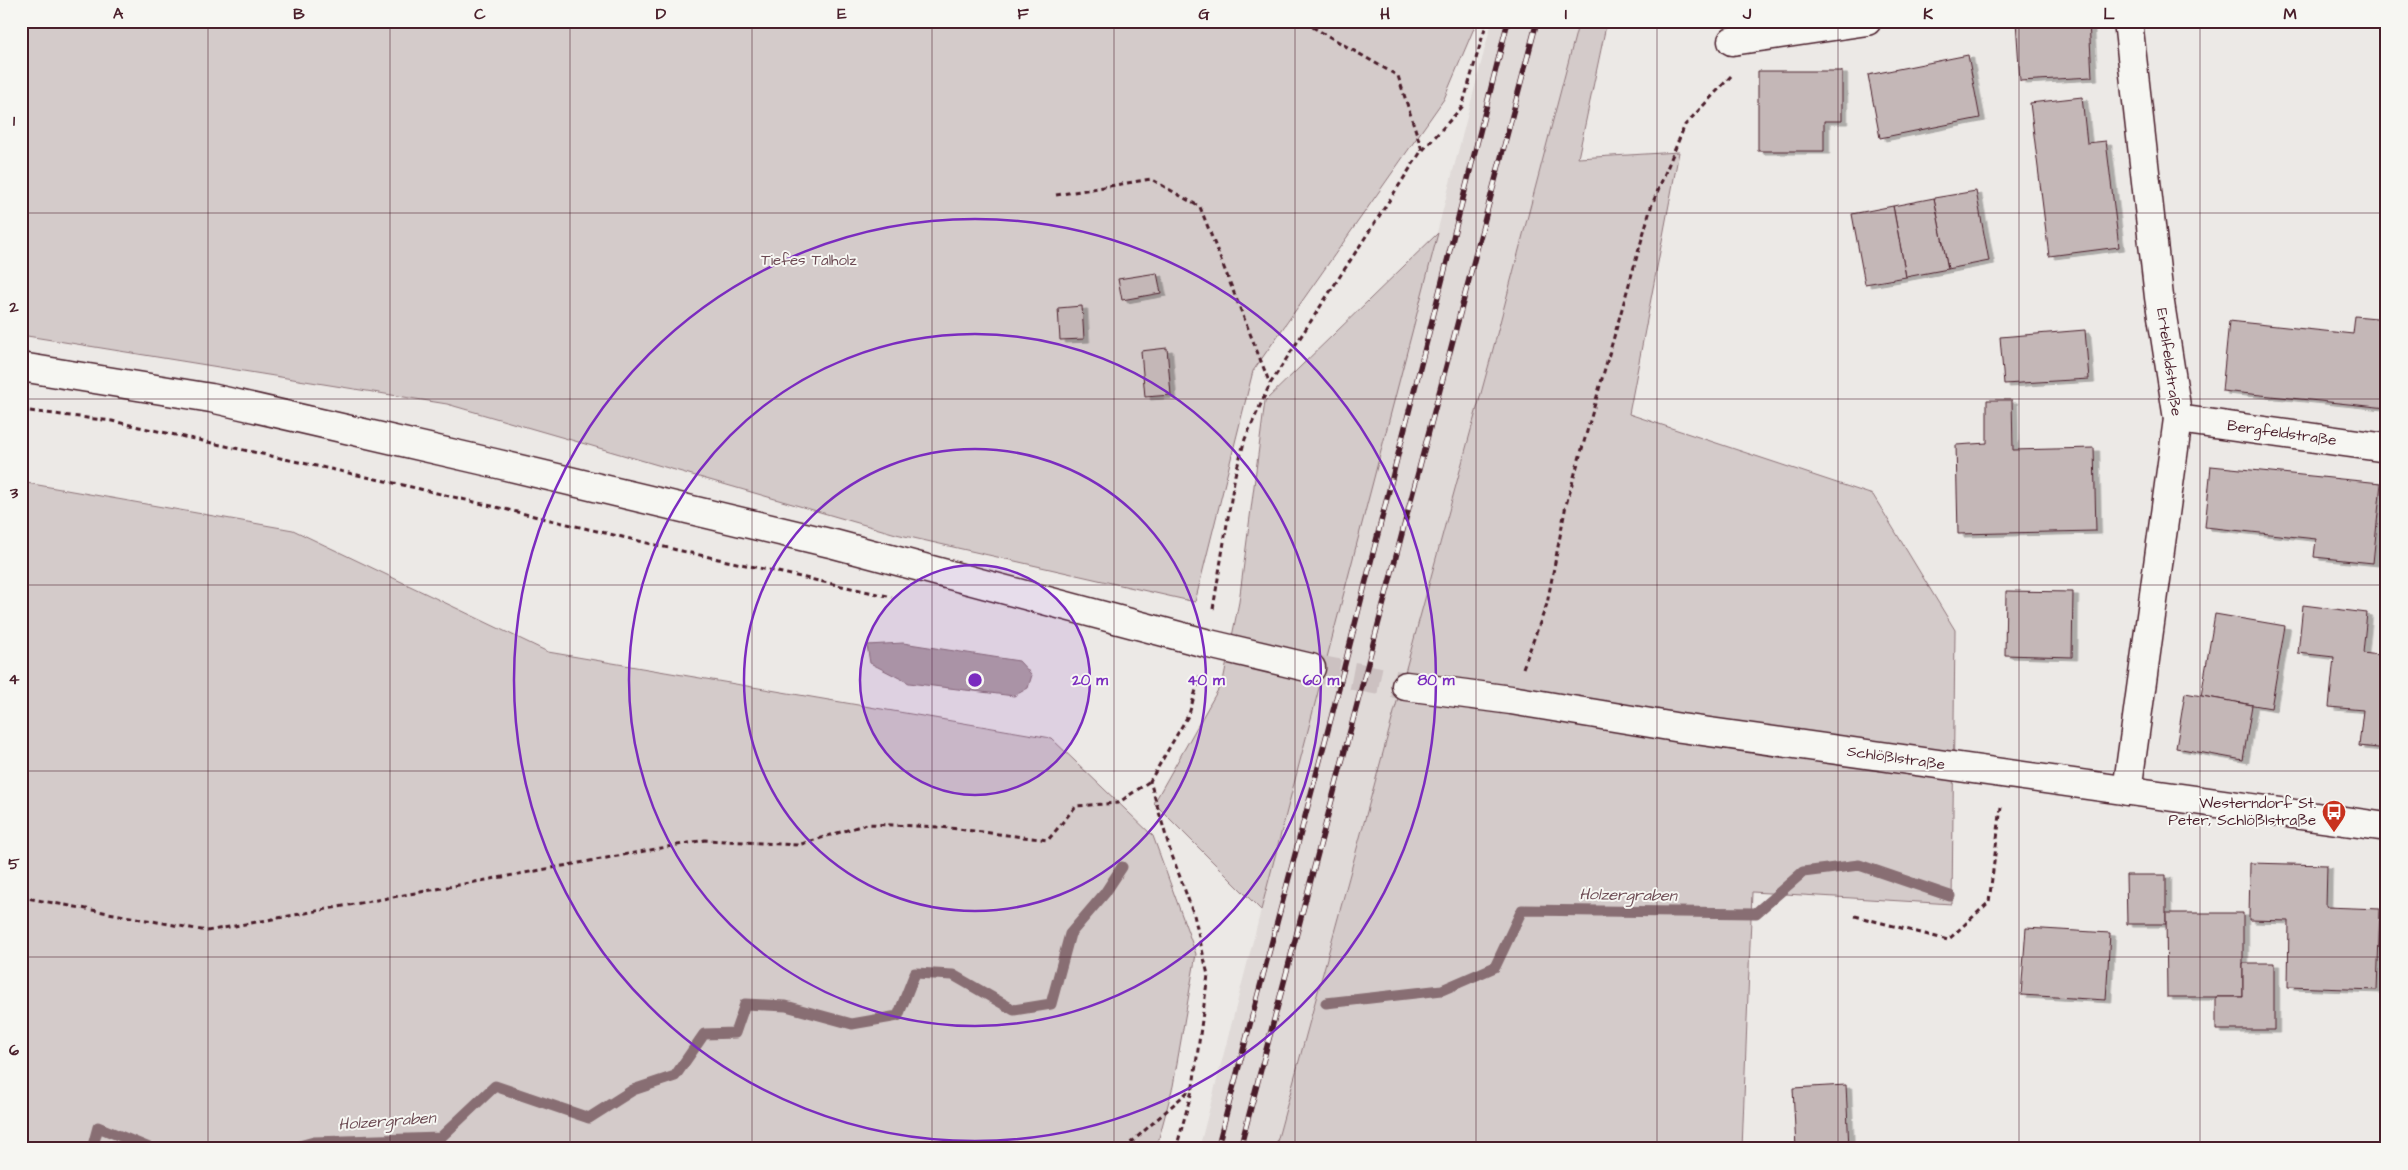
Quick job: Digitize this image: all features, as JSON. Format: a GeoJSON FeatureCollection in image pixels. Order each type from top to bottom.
{"type":"FeatureCollection","features":[{"type":"Feature","properties":{"kind":"street"},"geometry":{"type":"LineString","coordinates":[[1732,41],[1867,21]]}},
{"type":"Feature","properties":{"kind":"street","name":"Ertelfeldstraße"},"geometry":{"type":"LineString","coordinates":[[2127,791],[2178,419],[2159,297],[2128,21]]}},
{"type":"Feature","properties":{"kind":"street"},"geometry":{"type":"LineString","coordinates":[[21,368],[211,398],[494,463],[834,544],[1209,644],[1312,668]]}},
{"type":"Feature","properties":{"kind":"street","name":"Bergfeldstraße"},"geometry":{"type":"LineString","coordinates":[[2178,419],[2387,448]]}},
{"type":"Feature","properties":{"kind":"street","name":"Schlößlstraße"},"geometry":{"type":"LineString","coordinates":[[1406,686],[1511,700],[1681,728],[2387,828]]}},
{"type":"Feature","properties":{"kind":"path"},"geometry":{"type":"LineString","coordinates":[[1302,21],[1398,76],[1422,150]]}},
{"type":"Feature","properties":{"kind":"path"},"geometry":{"type":"LineString","coordinates":[[21,897],[207,931],[705,840],[798,845],[867,824],[941,827],[1048,840],[1076,806],[1118,803],[1150,780],[1189,714],[1209,644],[1215,590],[1235,475],[1246,439],[1270,384],[1422,150],[1462,107],[1487,21]]}},
{"type":"Feature","properties":{"kind":"path"},"geometry":{"type":"LineString","coordinates":[[1511,700],[1547,604],[1566,505],[1651,207],[1686,125],[1769,36]]}},
{"type":"Feature","properties":{"kind":"path"},"geometry":{"type":"LineString","coordinates":[[1056,195],[1151,179],[1200,207],[1270,384]]}},
{"type":"Feature","properties":{"kind":"path"},"geometry":{"type":"LineString","coordinates":[[21,410],[112,421],[393,483],[676,550]]}},
{"type":"Feature","properties":{"kind":"path"},"geometry":{"type":"LineString","coordinates":[[1855,916],[1948,940],[1989,902],[2002,805],[2000,772]]}},
{"type":"Feature","properties":{"kind":"path"},"geometry":{"type":"LineString","coordinates":[[1150,780],[1170,850],[1194,915],[1208,975],[1193,1087],[1176,1149]]}},
{"type":"Feature","properties":{"kind":"path"},"geometry":{"type":"LineString","coordinates":[[1124,1149],[1193,1087]]}},
{"type":"Feature","properties":{"kind":"shaded area"},"geometry":{"type":"Polygon","coordinates":[[[1492,21],[1579,21],[1492,353],[1275,1149],[1199,1149],[1492,21]]]}},
{"type":"Feature","properties":{"kind":"shaded area"},"geometry":{"type":"Polygon","coordinates":[[[903,643],[1019,661],[1032,675],[1028,688],[1014,696],[909,683],[870,663],[867,645],[903,643]]]}},
{"type":"Feature","properties":{"kind":"green space","name":"Tiefes Talholz"},"geometry":{"type":"Polygon","coordinates":[[[21,21],[1477,21],[1444,99],[1253,371],[1195,602],[896,534],[447,404],[21,335],[21,21]]]}},
{"type":"Feature","properties":{"kind":"green space"},"geometry":{"type":"Polygon","coordinates":[[[1579,21],[1607,21],[1578,158],[1679,152],[1629,414],[1873,495],[1955,630],[1952,904],[1752,892],[1742,1149],[1275,1149],[1492,353],[1579,21]]]}},
{"type":"Feature","properties":{"kind":"green space"},"geometry":{"type":"Polygon","coordinates":[[[1438,233],[1261,910],[1154,803],[1223,681],[1239,602],[1265,401],[1438,233]]]}},
{"type":"Feature","properties":{"kind":"green space"},"geometry":{"type":"Polygon","coordinates":[[[21,482],[293,530],[548,652],[1051,738],[1153,836],[1196,954],[1173,1086],[1156,1149],[21,1149],[21,482]]]}},
{"type":"Feature","properties":{"kind":"building"},"geometry":{"type":"Polygon","coordinates":[[[2016,21],[2089,21],[2092,77],[2020,81],[2016,21]]]}},
{"type":"Feature","properties":{"kind":"building"},"geometry":{"type":"Polygon","coordinates":[[[1968,55],[1980,118],[1880,138],[1868,75],[1968,55]]]}},
{"type":"Feature","properties":{"kind":"building"},"geometry":{"type":"Polygon","coordinates":[[[1758,71],[1842,71],[1842,121],[1824,121],[1824,151],[1758,151],[1758,71]]]}},
{"type":"Feature","properties":{"kind":"building"},"geometry":{"type":"Polygon","coordinates":[[[2082,97],[2087,143],[2106,141],[2119,247],[2049,256],[2030,103],[2082,97]]]}},
{"type":"Feature","properties":{"kind":"building"},"geometry":{"type":"Polygon","coordinates":[[[1976,191],[1989,261],[1948,269],[1934,198],[1976,191]]]}},
{"type":"Feature","properties":{"kind":"building"},"geometry":{"type":"Polygon","coordinates":[[[1934,198],[1948,269],[1906,277],[1893,206],[1934,198]]]}},
{"type":"Feature","properties":{"kind":"building"},"geometry":{"type":"Polygon","coordinates":[[[1893,206],[1906,277],[1865,284],[1852,214],[1893,206]]]}},
{"type":"Feature","properties":{"kind":"building"},"geometry":{"type":"Polygon","coordinates":[[[1157,273],[1161,293],[1122,300],[1118,279],[1157,273]]]}},
{"type":"Feature","properties":{"kind":"building"},"geometry":{"type":"Polygon","coordinates":[[[1082,306],[1084,339],[1060,340],[1058,308],[1082,306]]]}},
{"type":"Feature","properties":{"kind":"building"},"geometry":{"type":"Polygon","coordinates":[[[2355,316],[2387,319],[2387,408],[2222,391],[2229,321],[2353,334],[2355,316]]]}},
{"type":"Feature","properties":{"kind":"building"},"geometry":{"type":"Polygon","coordinates":[[[2085,330],[2089,379],[2004,384],[2000,337],[2085,330]]]}},
{"type":"Feature","properties":{"kind":"building"},"geometry":{"type":"Polygon","coordinates":[[[1167,348],[1171,395],[1145,397],[1141,351],[1167,348]]]}},
{"type":"Feature","properties":{"kind":"building"},"geometry":{"type":"Polygon","coordinates":[[[1987,400],[2012,400],[2013,450],[2094,448],[2096,531],[1958,534],[1956,445],[1987,443],[1987,400]]]}},
{"type":"Feature","properties":{"kind":"building"},"geometry":{"type":"Polygon","coordinates":[[[2211,466],[2381,483],[2373,563],[2314,557],[2316,539],[2205,527],[2211,466]]]}},
{"type":"Feature","properties":{"kind":"building"},"geometry":{"type":"Polygon","coordinates":[[[2006,591],[2073,592],[2072,657],[2005,655],[2006,591]]]}},
{"type":"Feature","properties":{"kind":"building"},"geometry":{"type":"Polygon","coordinates":[[[2303,605],[2367,613],[2363,653],[2387,656],[2387,749],[2359,746],[2363,710],[2329,707],[2334,657],[2298,653],[2303,605]]]}},
{"type":"Feature","properties":{"kind":"building"},"geometry":{"type":"Polygon","coordinates":[[[2215,614],[2285,626],[2271,708],[2201,696],[2215,614]]]}},
{"type":"Feature","properties":{"kind":"building"},"geometry":{"type":"Polygon","coordinates":[[[2185,693],[2252,705],[2243,760],[2176,748],[2185,693]]]}},
{"type":"Feature","properties":{"kind":"building"},"geometry":{"type":"Polygon","coordinates":[[[2250,863],[2327,865],[2326,907],[2380,909],[2377,990],[2288,987],[2289,921],[2249,920],[2250,863]]]}},
{"type":"Feature","properties":{"kind":"building"},"geometry":{"type":"Polygon","coordinates":[[[2126,875],[2166,875],[2166,924],[2127,924],[2126,875]]]}},
{"type":"Feature","properties":{"kind":"building"},"geometry":{"type":"Polygon","coordinates":[[[2166,913],[2243,913],[2243,997],[2167,997],[2166,913]]]}},
{"type":"Feature","properties":{"kind":"building"},"geometry":{"type":"Polygon","coordinates":[[[2026,928],[2110,933],[2106,1000],[2021,995],[2026,928]]]}},
{"type":"Feature","properties":{"kind":"building"},"geometry":{"type":"Polygon","coordinates":[[[2243,963],[2274,963],[2274,1030],[2216,1030],[2216,997],[2243,997],[2243,963]]]}},
{"type":"Feature","properties":{"kind":"building"},"geometry":{"type":"Polygon","coordinates":[[[1846,1085],[1849,1149],[1796,1149],[1793,1088],[1846,1085]]]}},
{"type":"Feature","properties":{"kind":"waterway","name":"Holzergraben"},"geometry":{"type":"LineString","coordinates":[[1326,1003],[1442,990],[1495,967],[1522,910],[1756,913],[1803,872],[1859,865],[1950,896]]}},
{"type":"Feature","properties":{"kind":"waterway","name":"Holzergraben"},"geometry":{"type":"LineString","coordinates":[[288,1149],[314,1142],[440,1138],[495,1086],[589,1118],[633,1090],[675,1076],[704,1034],[735,1033],[745,1004],[786,1006],[852,1024],[898,1016],[915,973],[953,975],[1014,1010],[1051,1004],[1070,934],[1105,893],[1122,867]]}},
{"type":"Feature","properties":{"kind":"waterway","name":"Holzergraben"},"geometry":{"type":"LineString","coordinates":[[92,1149],[98,1127],[152,1149]]}},
{"type":"Feature","properties":{"kind":"tunnel"},"geometry":{"type":"LineString","coordinates":[[1311,668],[1406,686]]}},
{"type":"Feature","properties":{"kind":"railway"},"geometry":{"type":"LineString","coordinates":[[1217,1149],[1333,711],[1508,21]]}},
{"type":"Feature","properties":{"kind":"railway"},"geometry":{"type":"LineString","coordinates":[[1240,1149],[1537,21]]}},
{"type":"Feature","properties":{"kind":"place","name":"Westerndorf St. Peter, Schlößlstraße"},"geometry":{"type":"Point","coordinates":[2334,833]}}]}
